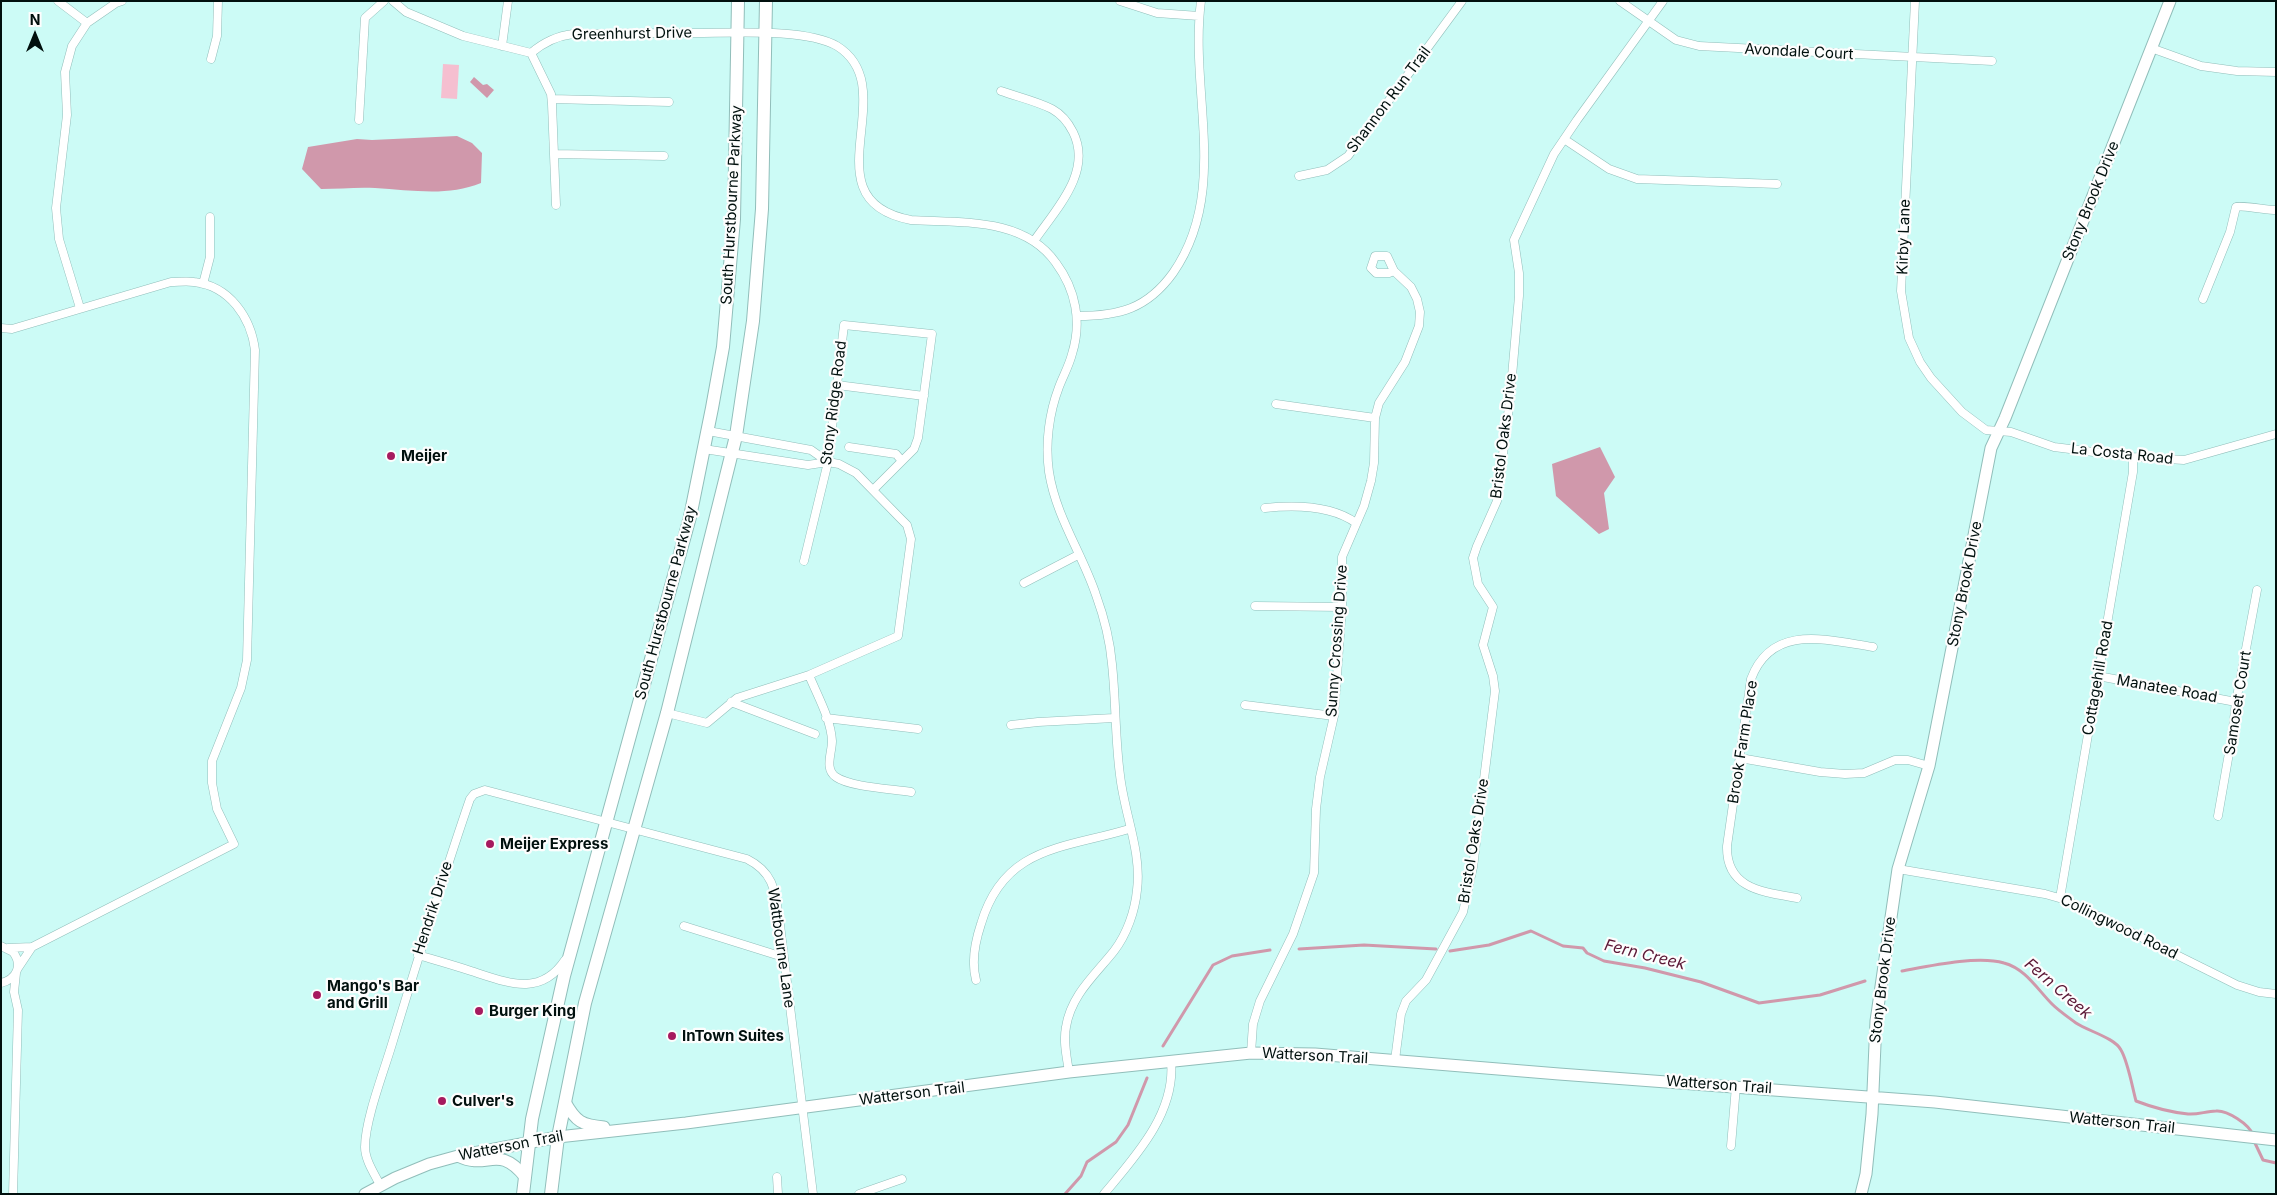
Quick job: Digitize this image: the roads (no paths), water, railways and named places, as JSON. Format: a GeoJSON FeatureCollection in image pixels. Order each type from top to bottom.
{"type":"FeatureCollection","features":[{"type":"Feature","properties":{"kind":"main road","name":"South Hurstbourne Parkway"},"geometry":{"type":"LineString","coordinates":[[523,1194],[532,1118],[572,950],[690,517],[708,430],[730,287],[734,219],[738,1]]}},
{"type":"Feature","properties":{"kind":"main road","name":"South Hurstbourne Parkway"},"geometry":{"type":"LineString","coordinates":[[551,1194],[558,1137],[586,1003],[666,713],[736,436],[753,320],[762,210],[766,1]]}},
{"type":"Feature","properties":{"kind":"main road","name":"Stony Brook Drive"},"geometry":{"type":"LineString","coordinates":[[1861,1194],[1866,1174],[1873,1096],[1876,1021],[1898,869],[1929,766],[1991,448],[2009,409],[2170,1]]}},
{"type":"Feature","properties":{"kind":"main road","name":"Watterson Trail"},"geometry":{"type":"LineString","coordinates":[[365,1194],[415,1169],[458,1156],[558,1137],[803,1108],[1069,1072],[1251,1053],[1315,1054],[1873,1096],[2276,1140]]}},
{"type":"Feature","properties":{"kind":"main road"},"geometry":{"type":"LineString","coordinates":[[565,1102],[577,1120],[584,1124],[623,1129]]}},
{"type":"Feature","properties":{"kind":"main road"},"geometry":{"type":"LineString","coordinates":[[458,1156],[470,1162],[506,1160],[516,1166],[525,1177]]}},
{"type":"Feature","properties":{"kind":"street"},"geometry":{"type":"LineString","coordinates":[[58,1],[87,23]]}},
{"type":"Feature","properties":{"kind":"street"},"geometry":{"type":"LineString","coordinates":[[80,308],[59,239],[56,208],[67,115],[65,72],[72,46],[87,23],[122,1]]}},
{"type":"Feature","properties":{"kind":"street"},"geometry":{"type":"LineString","coordinates":[[211,59],[217,36],[218,1]]}},
{"type":"Feature","properties":{"kind":"street"},"geometry":{"type":"LineString","coordinates":[[359,120],[365,18],[384,1]]}},
{"type":"Feature","properties":{"kind":"street"},"geometry":{"type":"LineString","coordinates":[[393,1],[406,12],[462,36],[531,53],[552,99],[556,205]]}},
{"type":"Feature","properties":{"kind":"street"},"geometry":{"type":"LineString","coordinates":[[502,46],[508,1]]}},
{"type":"Feature","properties":{"kind":"street"},"geometry":{"type":"LineString","coordinates":[[1120,1],[1156,13],[1199,16]]}},
{"type":"Feature","properties":{"kind":"street"},"geometry":{"type":"LineString","coordinates":[[1069,1072],[1065,1039],[1069,1013],[1079,993],[1116,949],[1133,913],[1138,880],[1136,858],[1120,776],[1109,642],[1096,594],[1056,504],[1048,460],[1051,415],[1058,389],[1072,354],[1077,334],[1077,316],[1118,313],[1139,305],[1149,298],[1168,280],[1177,266],[1192,234],[1201,202],[1204,167],[1205,131],[1199,78],[1199,16],[1201,1]]}},
{"type":"Feature","properties":{"kind":"street","name":"Shannon Run Trail"},"geometry":{"type":"LineString","coordinates":[[1299,176],[1327,170],[1348,156],[1462,1]]}},
{"type":"Feature","properties":{"kind":"street","name":"Avondale Court"},"geometry":{"type":"LineString","coordinates":[[1620,1],[1676,40],[1699,46],[1992,61]]}},
{"type":"Feature","properties":{"kind":"street","name":"Bristol Oaks Drive"},"geometry":{"type":"LineString","coordinates":[[1395,1060],[1401,1014],[1406,1002],[1426,980],[1463,912],[1469,887],[1495,691],[1493,676],[1483,645],[1493,607],[1478,584],[1473,558],[1476,546],[1497,501],[1510,399],[1519,296],[1519,273],[1514,240],[1554,154],[1662,1]]}},
{"type":"Feature","properties":{"kind":"street","name":"Kirby Lane"},"geometry":{"type":"LineString","coordinates":[[1915,1],[1901,290],[1906,326],[1909,338],[1920,362],[1945,394],[1974,422],[1986,430],[1998,431]]}},
{"type":"Feature","properties":{"kind":"street","name":"Greenhurst Drive"},"geometry":{"type":"LineString","coordinates":[[531,53],[543,43],[560,36],[573,34],[766,34],[814,37],[837,46],[850,57],[859,74],[864,94],[864,108],[858,170],[866,193],[877,206],[901,218],[911,220],[999,226],[1034,241],[1049,254],[1066,279],[1077,316]]}},
{"type":"Feature","properties":{"kind":"street"},"geometry":{"type":"LineString","coordinates":[[2151,48],[2201,66],[2276,72]]}},
{"type":"Feature","properties":{"kind":"street"},"geometry":{"type":"LineString","coordinates":[[1001,91],[1043,105],[1059,114],[1070,127],[1078,143],[1080,159],[1074,180],[1034,241]]}},
{"type":"Feature","properties":{"kind":"street"},"geometry":{"type":"LineString","coordinates":[[552,99],[669,102]]}},
{"type":"Feature","properties":{"kind":"street"},"geometry":{"type":"LineString","coordinates":[[1564,139],[1609,169],[1638,179],[1776,184]]}},
{"type":"Feature","properties":{"kind":"street"},"geometry":{"type":"LineString","coordinates":[[554,154],[664,156]]}},
{"type":"Feature","properties":{"kind":"street"},"geometry":{"type":"LineString","coordinates":[[2203,299],[2230,232],[2236,207],[2243,205],[2258,210],[2276,210]]}},
{"type":"Feature","properties":{"kind":"street"},"geometry":{"type":"LineString","coordinates":[[203,284],[210,257],[210,217]]}},
{"type":"Feature","properties":{"kind":"street","name":"Sunny Crossing Drive"},"geometry":{"type":"LineString","coordinates":[[1251,1053],[1253,1024],[1260,1002],[1293,934],[1314,873],[1316,809],[1320,777],[1334,716],[1342,607],[1342,558],[1372,481],[1375,418],[1386,390],[1413,346],[1419,326],[1420,312],[1417,298],[1411,287],[1394,271]]}},
{"type":"Feature","properties":{"kind":"street"},"geometry":{"type":"LineString","coordinates":[[1,328],[12,329],[171,282],[196,282],[218,289],[240,307],[253,332],[255,350],[247,660],[241,688],[212,761],[212,783],[217,809],[234,844],[32,947],[5,947]]}},
{"type":"Feature","properties":{"kind":"street","name":"Stony Ridge Road"},"geometry":{"type":"LineString","coordinates":[[804,561],[828,462],[844,325],[932,334],[918,438],[914,449],[873,490]]}},
{"type":"Feature","properties":{"kind":"street"},"geometry":{"type":"LineString","coordinates":[[837,385],[924,396]]}},
{"type":"Feature","properties":{"kind":"street"},"geometry":{"type":"LineString","coordinates":[[1276,404],[1375,418]]}},
{"type":"Feature","properties":{"kind":"street"},"geometry":{"type":"LineString","coordinates":[[708,430],[811,450],[828,462]]}},
{"type":"Feature","properties":{"kind":"street","name":"La Costa Road"},"geometry":{"type":"LineString","coordinates":[[1998,431],[2011,432],[2054,447],[2133,457],[2184,460],[2276,434]]}},
{"type":"Feature","properties":{"kind":"street"},"geometry":{"type":"LineString","coordinates":[[849,447],[896,454],[902,461]]}},
{"type":"Feature","properties":{"kind":"street"},"geometry":{"type":"LineString","coordinates":[[666,713],[706,723],[737,698],[809,675],[898,636],[911,539],[910,533],[907,525],[873,490],[856,474],[839,464],[828,462],[808,465],[704,449]]}},
{"type":"Feature","properties":{"kind":"street","name":"Cottagehill Road"},"geometry":{"type":"LineString","coordinates":[[2060,898],[2133,472],[2133,457]]}},
{"type":"Feature","properties":{"kind":"street"},"geometry":{"type":"LineString","coordinates":[[1265,508],[1303,506],[1325,510],[1356,523]]}},
{"type":"Feature","properties":{"kind":"street"},"geometry":{"type":"LineString","coordinates":[[1024,583],[1078,555]]}},
{"type":"Feature","properties":{"kind":"street","name":"Samoset Court"},"geometry":{"type":"LineString","coordinates":[[2218,816],[2236,702],[2257,590]]}},
{"type":"Feature","properties":{"kind":"street"},"geometry":{"type":"LineString","coordinates":[[1254,606],[1342,607]]}},
{"type":"Feature","properties":{"kind":"street","name":"Brook Farm Place"},"geometry":{"type":"LineString","coordinates":[[1797,898],[1760,891],[1747,885],[1732,872],[1728,864],[1727,846],[1751,679],[1762,656],[1775,646],[1814,638],[1873,646]]}},
{"type":"Feature","properties":{"kind":"street"},"geometry":{"type":"LineString","coordinates":[[809,675],[826,718],[832,740],[829,768],[834,776],[845,782],[911,792]]}},
{"type":"Feature","properties":{"kind":"street","name":"Manatee Road"},"geometry":{"type":"LineString","coordinates":[[2098,676],[2236,702]]}},
{"type":"Feature","properties":{"kind":"street"},"geometry":{"type":"LineString","coordinates":[[731,702],[815,734]]}},
{"type":"Feature","properties":{"kind":"street"},"geometry":{"type":"LineString","coordinates":[[1245,705],[1334,716]]}},
{"type":"Feature","properties":{"kind":"street"},"geometry":{"type":"LineString","coordinates":[[826,718],[918,728]]}},
{"type":"Feature","properties":{"kind":"street"},"geometry":{"type":"LineString","coordinates":[[1010,725],[1114,718]]}},
{"type":"Feature","properties":{"kind":"street"},"geometry":{"type":"LineString","coordinates":[[1740,758],[1820,772],[1845,774],[1864,773],[1894,760],[1908,760],[1929,766]]}},
{"type":"Feature","properties":{"kind":"street","name":"Hendrik Drive"},"geometry":{"type":"LineString","coordinates":[[380,1185],[367,1158],[365,1140],[418,955],[470,799],[474,794],[491,790],[607,824]]}},
{"type":"Feature","properties":{"kind":"street","name":"Wattbourne Lane"},"geometry":{"type":"LineString","coordinates":[[607,824],[747,859],[757,864],[765,872],[774,890],[813,1194]]}},
{"type":"Feature","properties":{"kind":"street"},"geometry":{"type":"LineString","coordinates":[[976,980],[973,962],[984,914],[996,886],[1011,870],[1047,851],[1129,829]]}},
{"type":"Feature","properties":{"kind":"street","name":"Collingwood Road"},"geometry":{"type":"LineString","coordinates":[[1898,869],[2060,898],[2237,985],[2259,992],[2276,994]]}},
{"type":"Feature","properties":{"kind":"street"},"geometry":{"type":"LineString","coordinates":[[684,926],[783,957]]}},
{"type":"Feature","properties":{"kind":"street"},"geometry":{"type":"LineString","coordinates":[[5,947],[16,956],[17,970],[14,992],[18,1010],[13,1194]]}},
{"type":"Feature","properties":{"kind":"street"},"geometry":{"type":"LineString","coordinates":[[1,983],[7,981],[17,970],[32,947]]}},
{"type":"Feature","properties":{"kind":"street"},"geometry":{"type":"LineString","coordinates":[[418,955],[507,983],[525,985],[542,982],[557,972],[572,950]]}},
{"type":"Feature","properties":{"kind":"street"},"geometry":{"type":"LineString","coordinates":[[1,983],[14,992]]}},
{"type":"Feature","properties":{"kind":"street"},"geometry":{"type":"LineString","coordinates":[[1104,1194],[1137,1155],[1158,1119],[1171,1081],[1171,1061]]}},
{"type":"Feature","properties":{"kind":"street"},"geometry":{"type":"LineString","coordinates":[[1732,1146],[1736,1086]]}},
{"type":"Feature","properties":{"kind":"street"},"geometry":{"type":"LineString","coordinates":[[777,1177],[778,1194]]}},
{"type":"Feature","properties":{"kind":"street"},"geometry":{"type":"LineString","coordinates":[[859,1194],[902,1179]]}},
{"type":"Feature","properties":{"kind":"waterway","name":"Fern Creek"},"geometry":{"type":"LineString","coordinates":[[1450,951],[1489,945],[1531,931],[1563,946],[1583,948],[1587,953],[1604,961],[1645,968],[1701,982],[1759,1003],[1820,995],[1865,981]]}},
{"type":"Feature","properties":{"kind":"waterway","name":"Fern Creek"},"geometry":{"type":"LineString","coordinates":[[1299,949],[1364,945],[1436,949]]}},
{"type":"Feature","properties":{"kind":"waterway","name":"Fern Creek"},"geometry":{"type":"LineString","coordinates":[[1163,1046],[1213,965],[1232,956],[1270,950]]}},
{"type":"Feature","properties":{"kind":"waterway","name":"Fern Creek"},"geometry":{"type":"LineString","coordinates":[[1902,971],[1939,964],[1981,960],[2012,966],[2031,980],[2052,1004],[2064,1014],[2081,1026],[2107,1038],[2118,1046],[2126,1061],[2136,1101],[2149,1106],[2188,1114],[2221,1111],[2242,1122],[2253,1135]]}},
{"type":"Feature","properties":{"kind":"waterway","name":"Fern Creek"},"geometry":{"type":"LineString","coordinates":[[1065,1194],[1081,1176],[1087,1162],[1116,1142],[1128,1125],[1147,1078]]}},
{"type":"Feature","properties":{"kind":"waterway","name":"Fern Creek"},"geometry":{"type":"LineString","coordinates":[[2254,1141],[2263,1160],[2276,1163]]}},
{"type":"Feature","properties":{"kind":"place","name":"Meijer"},"geometry":{"type":"Point","coordinates":[391,456]}},
{"type":"Feature","properties":{"kind":"place","name":"Meijer Express"},"geometry":{"type":"Point","coordinates":[490,844]}},
{"type":"Feature","properties":{"kind":"place","name":"Mango's Bar and Grill"},"geometry":{"type":"Point","coordinates":[317,995]}},
{"type":"Feature","properties":{"kind":"place","name":"Burger King"},"geometry":{"type":"Point","coordinates":[479,1011]}},
{"type":"Feature","properties":{"kind":"place","name":"InTown Suites"},"geometry":{"type":"Point","coordinates":[672,1036]}},
{"type":"Feature","properties":{"kind":"place","name":"Culver's"},"geometry":{"type":"Point","coordinates":[442,1101]}}]}
